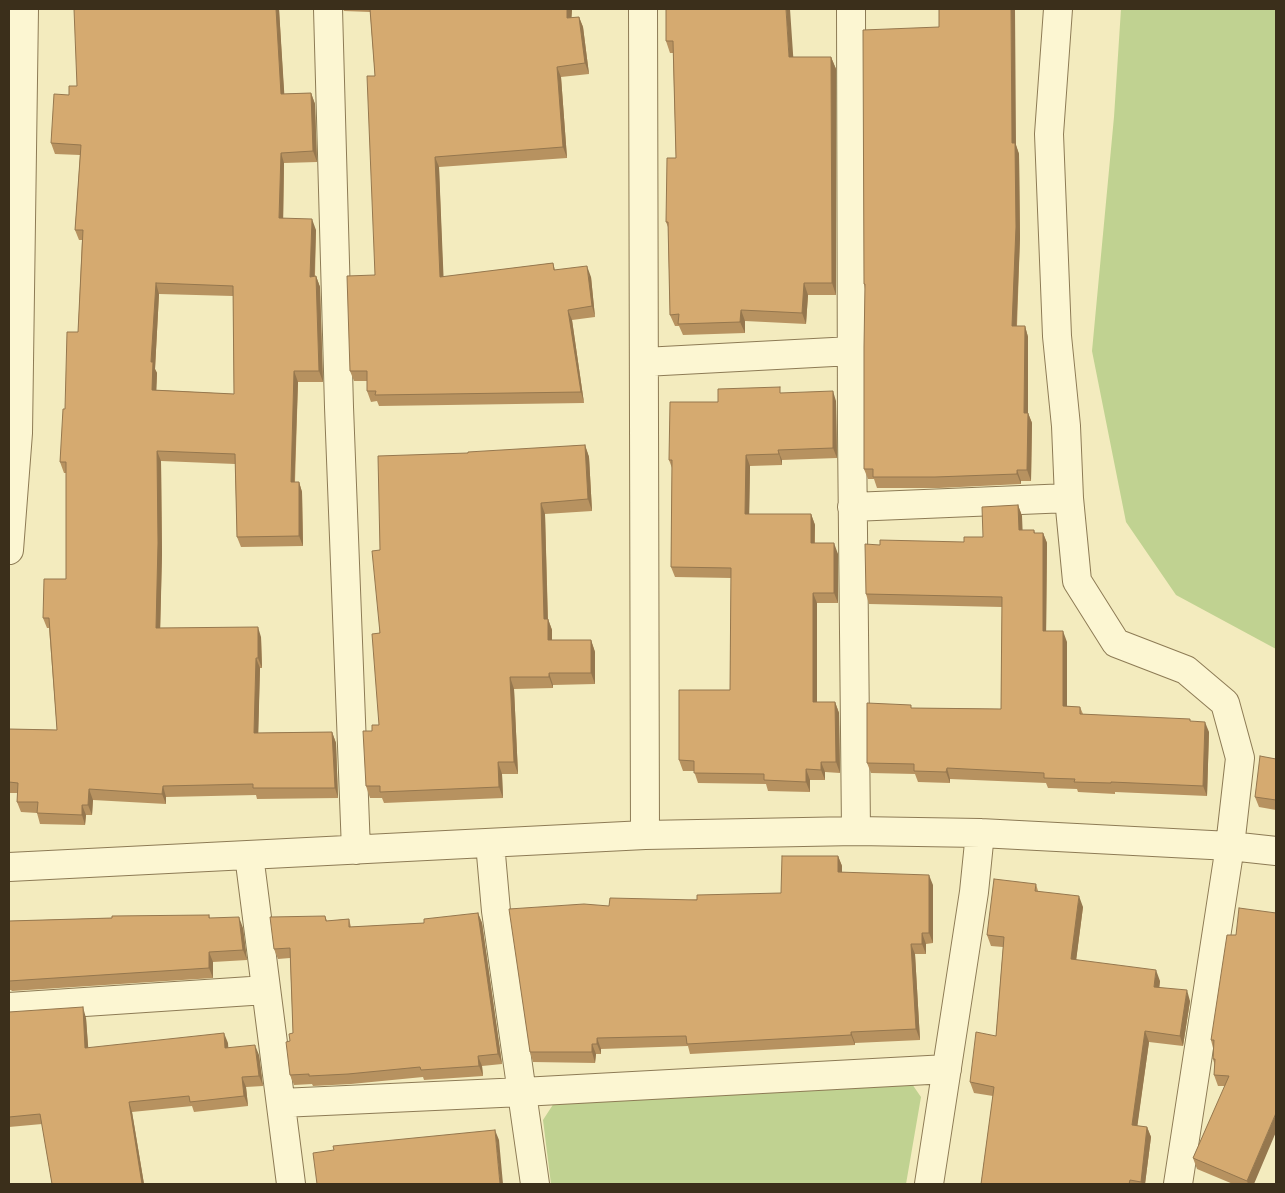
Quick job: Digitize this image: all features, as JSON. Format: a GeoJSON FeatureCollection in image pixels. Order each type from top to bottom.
{"type":"FeatureCollection","features":[{"type":"Feature","properties":{"kind":"street"},"geometry":{"type":"LineString","coordinates":[[9,550],[18,433],[24,9]]}},
{"type":"Feature","properties":{"kind":"street"},"geometry":{"type":"LineString","coordinates":[[328,9],[339,407],[356,850]]}},
{"type":"Feature","properties":{"kind":"street"},"geometry":{"type":"LineString","coordinates":[[643,9],[645,835]]}},
{"type":"Feature","properties":{"kind":"street"},"geometry":{"type":"LineString","coordinates":[[851,9],[852,507],[856,831]]}},
{"type":"Feature","properties":{"kind":"street"},"geometry":{"type":"LineString","coordinates":[[1058,9],[1049,134],[1057,336],[1066,426],[1069,498],[1078,581],[1116,643],[1186,670],[1225,702],[1240,758],[1230,846],[1178,1184]]}},
{"type":"Feature","properties":{"kind":"street"},"geometry":{"type":"LineString","coordinates":[[644,362],[852,351]]}},
{"type":"Feature","properties":{"kind":"street"},"geometry":{"type":"LineString","coordinates":[[852,507],[1069,498]]}},
{"type":"Feature","properties":{"kind":"street"},"geometry":{"type":"LineString","coordinates":[[9,867],[645,835],[856,831],[980,832],[1230,846],[1276,851]]}},
{"type":"Feature","properties":{"kind":"street"},"geometry":{"type":"LineString","coordinates":[[929,1184],[974,892],[980,832]]}},
{"type":"Feature","properties":{"kind":"street"},"geometry":{"type":"LineString","coordinates":[[490,843],[496,911],[535,1184]]}},
{"type":"Feature","properties":{"kind":"street"},"geometry":{"type":"LineString","coordinates":[[249,855],[291,1184]]}},
{"type":"Feature","properties":{"kind":"street"},"geometry":{"type":"LineString","coordinates":[[9,1007],[266,990]]}},
{"type":"Feature","properties":{"kind":"street"},"geometry":{"type":"LineString","coordinates":[[280,1103],[947,1069]]}},
{"type":"Feature","properties":{"kind":"green space"},"geometry":{"type":"Polygon","coordinates":[[[1121,9],[1276,9],[1276,649],[1176,595],[1126,522],[1092,351],[1114,117],[1121,9]]]}},
{"type":"Feature","properties":{"kind":"green space"},"geometry":{"type":"Polygon","coordinates":[[[912,1084],[921,1097],[906,1184],[551,1184],[543,1120],[554,1103],[912,1084]]]}},
{"type":"Feature","properties":{"kind":"building"},"geometry":{"type":"Polygon","coordinates":[[[74,9],[276,9],[281,94],[311,93],[313,151],[281,153],[279,218],[312,219],[310,277],[316,276],[319,371],[294,371],[291,482],[299,482],[299,536],[237,537],[235,454],[157,451],[158,543],[156,628],[258,627],[254,733],[332,732],[335,788],[253,788],[253,784],[163,786],[162,794],[89,789],[88,805],[82,805],[82,815],[37,813],[38,802],[17,802],[18,783],[9,782],[9,729],[57,730],[49,618],[43,618],[44,579],[66,579],[66,462],[60,462],[63,409],[65,409],[67,332],[78,332],[83,230],[75,230],[81,145],[51,143],[54,94],[69,95],[69,86],[77,86],[74,9]],[[156,283],[151,362],[153,362],[152,390],[234,394],[233,286],[156,283]]]}},
{"type":"Feature","properties":{"kind":"building"},"geometry":{"type":"Polygon","coordinates":[[[370,9],[567,9],[567,18],[579,17],[585,63],[557,67],[563,147],[435,157],[440,277],[553,263],[554,270],[587,266],[592,306],[568,310],[581,392],[375,395],[376,391],[367,391],[367,371],[350,371],[347,276],[375,275],[367,76],[375,76],[370,9]]]}},
{"type":"Feature","properties":{"kind":"building"},"geometry":{"type":"Polygon","coordinates":[[[666,9],[786,9],[789,57],[831,57],[832,283],[804,283],[802,313],[741,310],[740,322],[678,324],[679,314],[670,315],[668,222],[666,222],[667,158],[676,158],[673,41],[666,41],[666,9]]]}},
{"type":"Feature","properties":{"kind":"building"},"geometry":{"type":"Polygon","coordinates":[[[939,9],[1011,9],[1012,143],[1015,143],[1016,227],[1012,326],[1025,326],[1024,413],[1028,413],[1027,470],[1017,470],[1017,474],[873,477],[873,469],[864,469],[863,30],[939,27],[939,9]]]}},
{"type":"Feature","properties":{"kind":"building"},"geometry":{"type":"Polygon","coordinates":[[[780,387],[780,393],[833,391],[833,448],[778,450],[779,454],[746,455],[745,514],[811,514],[811,543],[834,543],[834,593],[813,593],[813,702],[835,702],[836,762],[821,762],[821,770],[806,769],[806,782],[764,780],[764,774],[694,773],[694,761],[679,760],[679,690],[730,690],[731,568],[671,567],[672,460],[669,460],[670,402],[718,402],[718,389],[780,387]]]}},
{"type":"Feature","properties":{"kind":"building"},"geometry":{"type":"Polygon","coordinates":[[[585,445],[588,499],[541,503],[544,619],[548,619],[548,640],[591,640],[591,673],[549,673],[549,677],[510,677],[514,762],[498,762],[499,787],[380,792],[380,786],[366,786],[363,731],[372,731],[372,725],[379,725],[372,634],[380,633],[372,551],[380,550],[378,456],[468,453],[585,445]]]}},
{"type":"Feature","properties":{"kind":"building"},"geometry":{"type":"Polygon","coordinates":[[[1018,505],[1019,530],[1034,530],[1034,533],[1043,533],[1043,631],[1063,631],[1063,706],[1080,707],[1080,714],[1190,719],[1190,721],[1205,722],[1203,786],[1074,782],[1075,779],[1044,778],[1044,773],[947,768],[946,772],[914,771],[914,764],[867,763],[867,703],[911,705],[911,708],[1001,709],[1002,597],[866,594],[865,544],[880,545],[880,540],[964,542],[964,537],[983,537],[982,507],[1018,505]]]}},
{"type":"Feature","properties":{"kind":"building"},"geometry":{"type":"Polygon","coordinates":[[[1260,756],[1276,759],[1276,800],[1255,797],[1260,756]]]}},
{"type":"Feature","properties":{"kind":"building"},"geometry":{"type":"Polygon","coordinates":[[[782,856],[838,856],[838,872],[929,875],[929,933],[922,933],[922,944],[911,944],[916,1029],[851,1032],[851,1035],[687,1044],[686,1036],[597,1038],[597,1044],[592,1044],[592,1052],[530,1052],[509,909],[584,904],[609,906],[610,898],[697,900],[697,895],[781,893],[782,856]]]}},
{"type":"Feature","properties":{"kind":"building"},"geometry":{"type":"Polygon","coordinates":[[[994,879],[1036,884],[1035,891],[1079,896],[1071,959],[1156,970],[1154,987],[1187,990],[1180,1036],[1145,1031],[1132,1125],[1147,1127],[1141,1182],[1130,1180],[1129,1184],[981,1184],[994,1087],[970,1082],[976,1032],[996,1036],[1004,937],[987,935],[994,879]]]}},
{"type":"Feature","properties":{"kind":"building"},"geometry":{"type":"Polygon","coordinates":[[[1239,908],[1276,913],[1276,1113],[1247,1181],[1193,1158],[1229,1076],[1214,1075],[1214,1040],[1211,1040],[1227,935],[1236,935],[1239,908]]]}},
{"type":"Feature","properties":{"kind":"building"},"geometry":{"type":"Polygon","coordinates":[[[478,913],[498,1054],[478,1056],[479,1066],[421,1070],[420,1067],[309,1076],[309,1074],[290,1075],[286,1042],[290,1041],[289,1034],[293,1033],[290,948],[274,949],[270,917],[325,916],[326,921],[349,919],[349,927],[424,923],[424,919],[478,913]]]}},
{"type":"Feature","properties":{"kind":"building"},"geometry":{"type":"Polygon","coordinates":[[[209,915],[209,918],[239,917],[243,950],[209,952],[209,968],[9,981],[9,921],[112,918],[112,916],[209,915]]]}},
{"type":"Feature","properties":{"kind":"building"},"geometry":{"type":"Polygon","coordinates":[[[83,1007],[85,1048],[224,1033],[225,1048],[255,1045],[259,1076],[242,1077],[244,1096],[190,1102],[189,1096],[129,1102],[142,1184],[52,1184],[40,1114],[9,1117],[9,1012],[83,1007]]]}},
{"type":"Feature","properties":{"kind":"building"},"geometry":{"type":"Polygon","coordinates":[[[495,1130],[500,1184],[317,1184],[313,1153],[334,1150],[333,1146],[495,1130]]]}}]}
